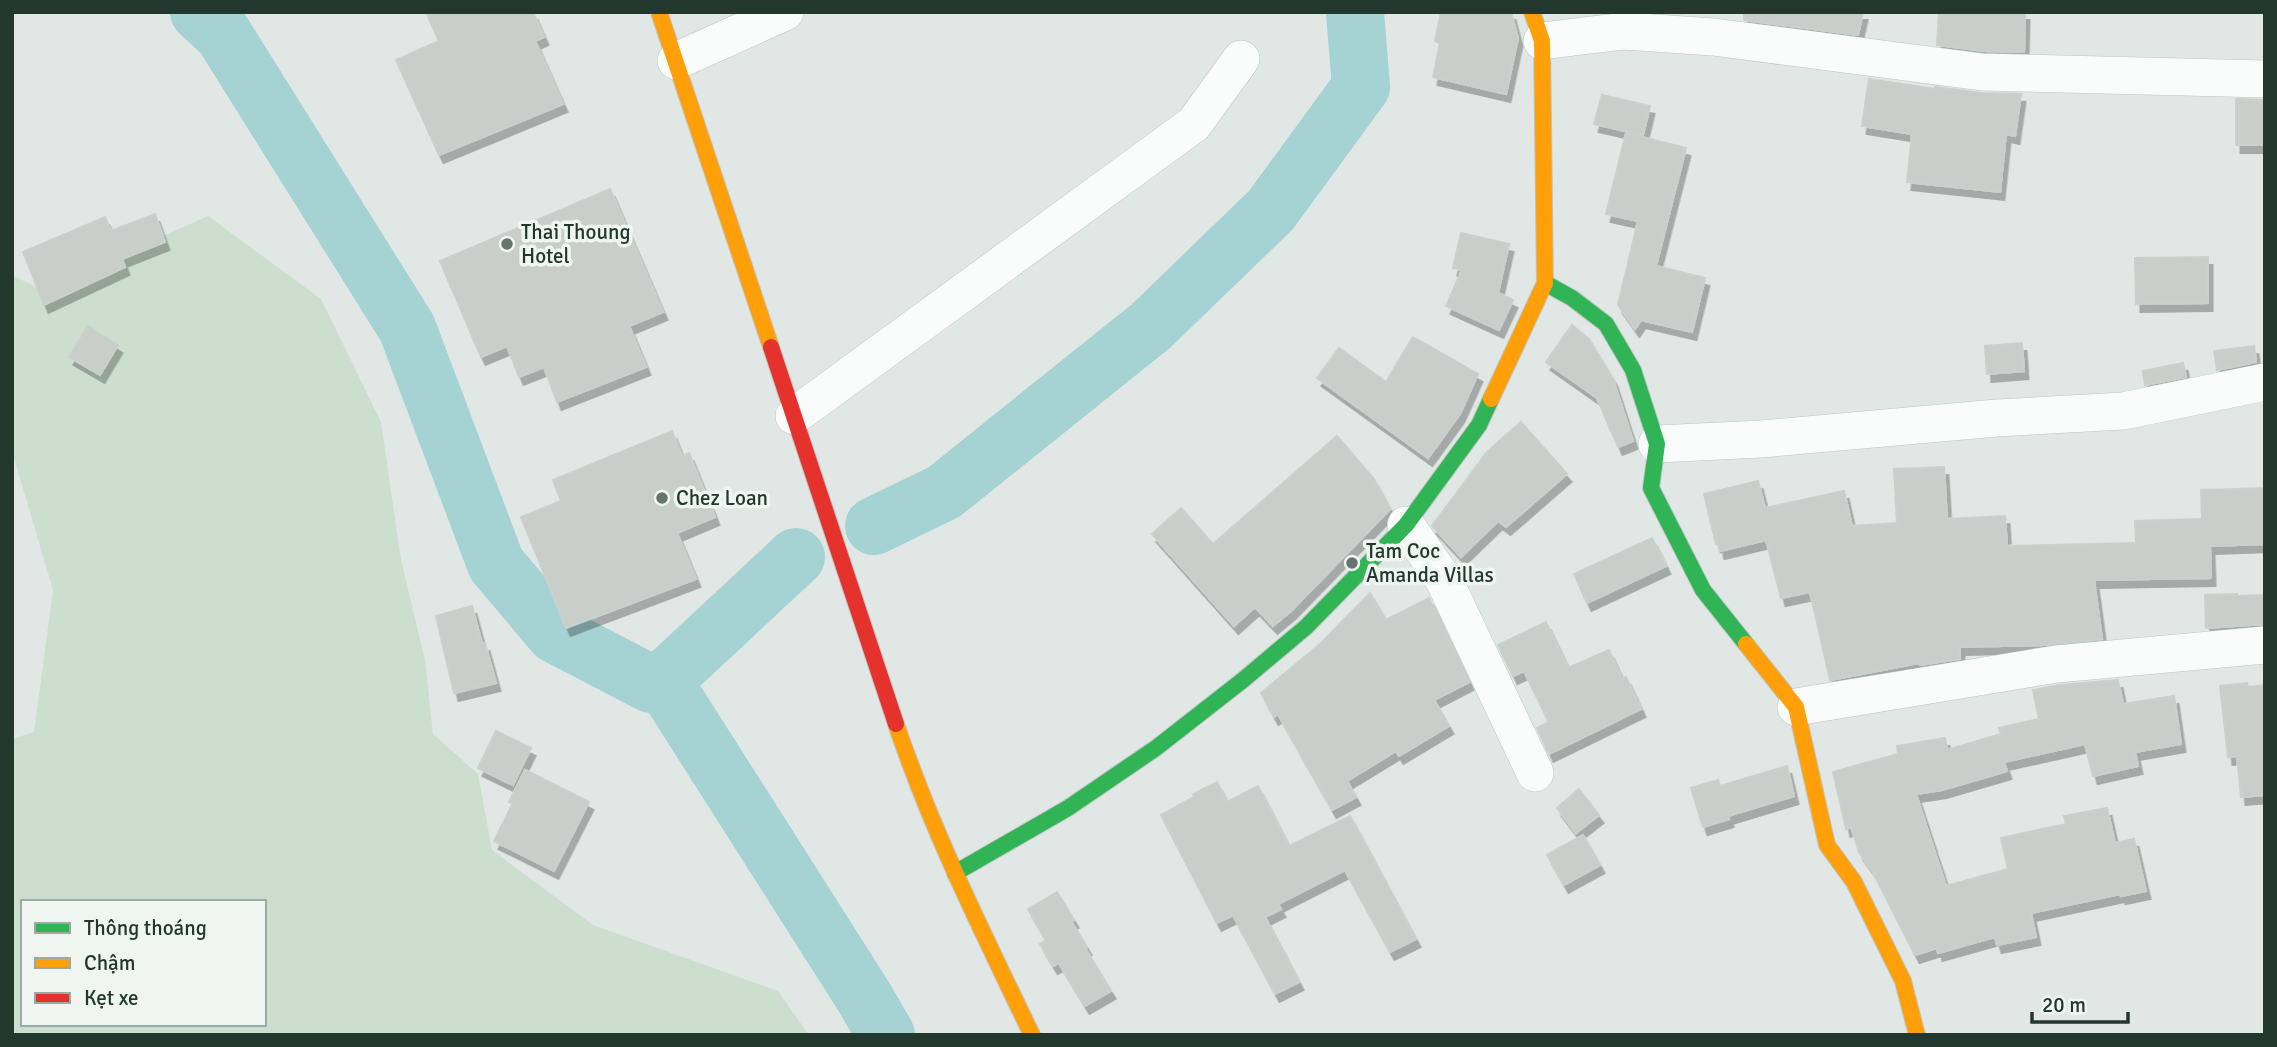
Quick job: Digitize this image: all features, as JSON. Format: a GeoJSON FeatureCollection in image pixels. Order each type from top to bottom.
{"type":"FeatureCollection","features":[{"type":"Feature","properties":{"kind":"street"},"geometry":{"type":"LineString","coordinates":[[659,12],[916,783],[955,873],[1032,1035]]}},
{"type":"Feature","properties":{"kind":"street"},"geometry":{"type":"LineString","coordinates":[[676,61],[785,12]]}},
{"type":"Feature","properties":{"kind":"street"},"geometry":{"type":"LineString","coordinates":[[955,873],[1068,808],[1156,748],[1306,627],[1406,525],[1479,425],[1545,283],[1537,26],[1713,37],[1982,72],[2265,79]]}},
{"type":"Feature","properties":{"kind":"street"},"geometry":{"type":"LineString","coordinates":[[794,416],[1194,124],[1241,59]]}},
{"type":"Feature","properties":{"kind":"street"},"geometry":{"type":"LineString","coordinates":[[1545,283],[1572,298],[1606,324],[1633,370],[1657,444],[1651,488],[1703,590],[1796,707],[1827,845],[1854,882],[1903,981],[1917,1035]]}},
{"type":"Feature","properties":{"kind":"street"},"geometry":{"type":"LineString","coordinates":[[1657,444],[1761,439],[1997,418],[2123,411],[2265,382]]}},
{"type":"Feature","properties":{"kind":"street"},"geometry":{"type":"LineString","coordinates":[[1406,525],[1444,580],[1535,773]]}},
{"type":"Feature","properties":{"kind":"street"},"geometry":{"type":"LineString","coordinates":[[1796,707],[2057,664],[2265,645]]}},
{"type":"Feature","properties":{"kind":"green space"},"geometry":{"type":"Polygon","coordinates":[[[208,216],[321,299],[381,422],[401,560],[425,660],[433,734],[478,774],[492,850],[593,925],[778,991],[809,1035],[12,1035],[12,739],[34,732],[53,590],[12,451],[12,275],[42,290],[208,216]]]}},
{"type":"Feature","properties":{"kind":"building"},"geometry":{"type":"Polygon","coordinates":[[[426,12],[533,12],[544,37],[535,41],[563,104],[439,155],[396,60],[439,41],[426,12]]]}},
{"type":"Feature","properties":{"kind":"building"},"geometry":{"type":"Polygon","coordinates":[[[1441,12],[1511,12],[1518,38],[1506,94],[1433,77],[1440,43],[1435,41],[1441,12]]]}},
{"type":"Feature","properties":{"kind":"building"},"geometry":{"type":"Polygon","coordinates":[[[1744,12],[1863,12],[1858,35],[1744,20],[1744,12]]]}},
{"type":"Feature","properties":{"kind":"building"},"geometry":{"type":"Polygon","coordinates":[[[1939,12],[2025,12],[2024,52],[1984,51],[1937,45],[1939,12]]]}},
{"type":"Feature","properties":{"kind":"building"},"geometry":{"type":"Polygon","coordinates":[[[1869,79],[1935,89],[2021,94],[2015,136],[2006,134],[2000,192],[1907,182],[1912,134],[1862,126],[1869,79]]]}},
{"type":"Feature","properties":{"kind":"building"},"geometry":{"type":"Polygon","coordinates":[[[1602,95],[1650,106],[1643,135],[1594,124],[1602,95]]]}},
{"type":"Feature","properties":{"kind":"building"},"geometry":{"type":"Polygon","coordinates":[[[2236,99],[2265,100],[2265,145],[2236,145],[2236,99]]]}},
{"type":"Feature","properties":{"kind":"building"},"geometry":{"type":"Polygon","coordinates":[[[1626,133],[1686,148],[1656,266],[1705,278],[1692,332],[1641,320],[1635,329],[1618,305],[1638,221],[1606,214],[1626,133]]]}},
{"type":"Feature","properties":{"kind":"building"},"geometry":{"type":"Polygon","coordinates":[[[610,189],[663,312],[629,326],[646,367],[557,402],[544,367],[519,377],[507,346],[481,357],[440,261],[610,189]]]}},
{"type":"Feature","properties":{"kind":"building"},"geometry":{"type":"Polygon","coordinates":[[[155,214],[165,242],[122,259],[125,267],[44,305],[23,252],[105,217],[111,231],[155,214]]]}},
{"type":"Feature","properties":{"kind":"building"},"geometry":{"type":"Polygon","coordinates":[[[1461,233],[1509,244],[1498,293],[1513,300],[1499,330],[1446,306],[1462,270],[1453,268],[1461,233]]]}},
{"type":"Feature","properties":{"kind":"building"},"geometry":{"type":"Polygon","coordinates":[[[2208,257],[2208,303],[2136,304],[2135,258],[2208,257]]]}},
{"type":"Feature","properties":{"kind":"building"},"geometry":{"type":"Polygon","coordinates":[[[1572,325],[1589,339],[1613,379],[1633,441],[1618,447],[1597,398],[1546,362],[1572,325]]]}},
{"type":"Feature","properties":{"kind":"building"},"geometry":{"type":"Polygon","coordinates":[[[88,326],[118,345],[100,375],[69,357],[88,326]]]}},
{"type":"Feature","properties":{"kind":"building"},"geometry":{"type":"Polygon","coordinates":[[[1413,337],[1478,374],[1460,414],[1428,458],[1317,378],[1339,348],[1386,382],[1413,337]]]}},
{"type":"Feature","properties":{"kind":"building"},"geometry":{"type":"Polygon","coordinates":[[[2022,343],[2024,371],[1987,374],[1985,346],[2022,343]]]}},
{"type":"Feature","properties":{"kind":"building"},"geometry":{"type":"Polygon","coordinates":[[[2254,346],[2256,362],[2217,370],[2214,351],[2254,346]]]}},
{"type":"Feature","properties":{"kind":"building"},"geometry":{"type":"Polygon","coordinates":[[[2183,363],[2186,377],[2145,385],[2143,371],[2183,363]]]}},
{"type":"Feature","properties":{"kind":"building"},"geometry":{"type":"Polygon","coordinates":[[[1521,422],[1567,474],[1506,527],[1498,521],[1461,557],[1432,526],[1487,452],[1521,422]]]}},
{"type":"Feature","properties":{"kind":"building"},"geometry":{"type":"Polygon","coordinates":[[[672,431],[682,456],[689,453],[715,517],[677,533],[696,579],[566,628],[521,517],[561,501],[553,480],[672,431]]]}},
{"type":"Feature","properties":{"kind":"building"},"geometry":{"type":"Polygon","coordinates":[[[1337,436],[1374,479],[1390,509],[1291,611],[1273,626],[1255,607],[1234,626],[1152,534],[1181,508],[1213,544],[1337,436]]]}},
{"type":"Feature","properties":{"kind":"building"},"geometry":{"type":"Polygon","coordinates":[[[1944,467],[1947,519],[2005,516],[2007,546],[2136,543],[2135,521],[2202,519],[2201,490],[2265,488],[2265,544],[2210,546],[2211,578],[2094,580],[2102,639],[2044,645],[1960,647],[1960,659],[1919,663],[1830,680],[1810,592],[1781,598],[1766,540],[1720,551],[1704,494],[1758,481],[1765,508],[1844,491],[1852,526],[1897,523],[1894,469],[1944,467]]]}},
{"type":"Feature","properties":{"kind":"building"},"geometry":{"type":"Polygon","coordinates":[[[1652,538],[1666,566],[1587,603],[1574,574],[1652,538]]]}},
{"type":"Feature","properties":{"kind":"building"},"geometry":{"type":"Polygon","coordinates":[[[1370,593],[1386,620],[1429,598],[1469,682],[1434,700],[1449,726],[1399,756],[1396,751],[1347,781],[1356,797],[1332,810],[1278,714],[1274,717],[1261,693],[1320,644],[1370,593]]]}},
{"type":"Feature","properties":{"kind":"building"},"geometry":{"type":"Polygon","coordinates":[[[2205,595],[2265,595],[2265,624],[2206,628],[2205,595]]]}},
{"type":"Feature","properties":{"kind":"building"},"geometry":{"type":"Polygon","coordinates":[[[472,606],[496,683],[454,693],[436,616],[472,606]]]}},
{"type":"Feature","properties":{"kind":"building"},"geometry":{"type":"Polygon","coordinates":[[[1546,622],[1568,668],[1609,650],[1622,679],[1626,677],[1641,709],[1549,754],[1537,728],[1549,722],[1524,671],[1513,676],[1498,645],[1546,622]]]}},
{"type":"Feature","properties":{"kind":"building"},"geometry":{"type":"Polygon","coordinates":[[[2118,680],[2123,704],[2174,696],[2181,744],[2135,752],[2138,766],[2093,776],[2085,744],[2004,762],[2007,771],[1942,790],[1916,794],[1946,886],[2008,869],[2001,838],[2066,824],[2064,816],[2107,808],[2115,843],[2134,839],[2146,891],[2031,913],[2036,937],[1997,945],[1995,937],[1938,953],[1937,948],[1915,955],[1873,872],[1859,852],[1851,827],[1846,829],[1833,772],[1898,754],[1897,746],[1945,738],[1947,750],[2001,734],[1999,728],[2039,719],[2033,690],[2118,680]]]}},
{"type":"Feature","properties":{"kind":"building"},"geometry":{"type":"Polygon","coordinates":[[[2247,683],[2248,687],[2265,685],[2265,795],[2241,797],[2237,756],[2228,757],[2220,686],[2247,683]]]}},
{"type":"Feature","properties":{"kind":"building"},"geometry":{"type":"Polygon","coordinates":[[[496,731],[531,748],[513,785],[478,768],[496,731]]]}},
{"type":"Feature","properties":{"kind":"building"},"geometry":{"type":"Polygon","coordinates":[[[1787,766],[1794,796],[1728,816],[1729,819],[1703,827],[1691,788],[1718,780],[1720,786],[1787,766]]]}},
{"type":"Feature","properties":{"kind":"building"},"geometry":{"type":"Polygon","coordinates":[[[525,770],[589,802],[554,871],[494,841],[513,803],[509,802],[525,770]]]}},
{"type":"Feature","properties":{"kind":"building"},"geometry":{"type":"Polygon","coordinates":[[[1217,782],[1227,802],[1258,786],[1289,846],[1350,816],[1416,939],[1390,952],[1345,870],[1278,904],[1281,909],[1265,917],[1299,982],[1275,994],[1233,915],[1217,923],[1161,815],[1217,782]]]}},
{"type":"Feature","properties":{"kind":"building"},"geometry":{"type":"Polygon","coordinates":[[[1579,789],[1599,815],[1576,833],[1557,808],[1579,789]]]}},
{"type":"Feature","properties":{"kind":"building"},"geometry":{"type":"Polygon","coordinates":[[[1583,835],[1600,865],[1564,885],[1547,855],[1583,835]]]}},
{"type":"Feature","properties":{"kind":"building"},"geometry":{"type":"Polygon","coordinates":[[[1057,892],[1074,920],[1071,921],[1087,947],[1085,948],[1111,991],[1085,1006],[1059,963],[1053,966],[1040,944],[1046,940],[1028,909],[1057,892]]]}},
{"type":"Feature","properties":{"kind":"waterway"},"geometry":{"type":"LineString","coordinates":[[199,12],[223,34],[407,328],[496,564],[555,634],[651,684],[663,681]]}},
{"type":"Feature","properties":{"kind":"waterway"},"geometry":{"type":"LineString","coordinates":[[874,526],[944,492],[1151,326],[1271,210],[1361,87],[1355,12]]}},
{"type":"Feature","properties":{"kind":"waterway"},"geometry":{"type":"LineString","coordinates":[[796,557],[663,681],[886,1035]]}},
{"type":"Feature","properties":{"kind":"traffic: fast"},"geometry":{"type":"LineString","coordinates":[[1545,283],[1572,298],[1606,324],[1633,370],[1657,444],[1651,488],[1703,590],[1746,644]]}},
{"type":"Feature","properties":{"kind":"traffic: fast"},"geometry":{"type":"LineString","coordinates":[[955,873],[1068,808],[1156,748],[1306,627],[1406,525],[1479,425],[1491,399]]}},
{"type":"Feature","properties":{"kind":"traffic: slow"},"geometry":{"type":"LineString","coordinates":[[659,12],[771,347]]}},
{"type":"Feature","properties":{"kind":"traffic: slow"},"geometry":{"type":"LineString","coordinates":[[1491,399],[1545,283],[1542,41],[1532,12]]}},
{"type":"Feature","properties":{"kind":"traffic: slow"},"geometry":{"type":"LineString","coordinates":[[1746,644],[1796,707],[1827,845],[1854,882],[1903,981],[1917,1035]]}},
{"type":"Feature","properties":{"kind":"traffic: slow"},"geometry":{"type":"LineString","coordinates":[[896,724],[942,843],[1032,1035]]}},
{"type":"Feature","properties":{"kind":"traffic: jam"},"geometry":{"type":"LineString","coordinates":[[771,347],[896,724]]}},
{"type":"Feature","properties":{"kind":"place","name":"Thai Thoung Hotel"},"geometry":{"type":"Point","coordinates":[507,244]}},
{"type":"Feature","properties":{"kind":"place","name":"Chez Loan"},"geometry":{"type":"Point","coordinates":[662,498]}},
{"type":"Feature","properties":{"kind":"place","name":"Tam Coc Amanda Villas"},"geometry":{"type":"Point","coordinates":[1352,563]}}]}
